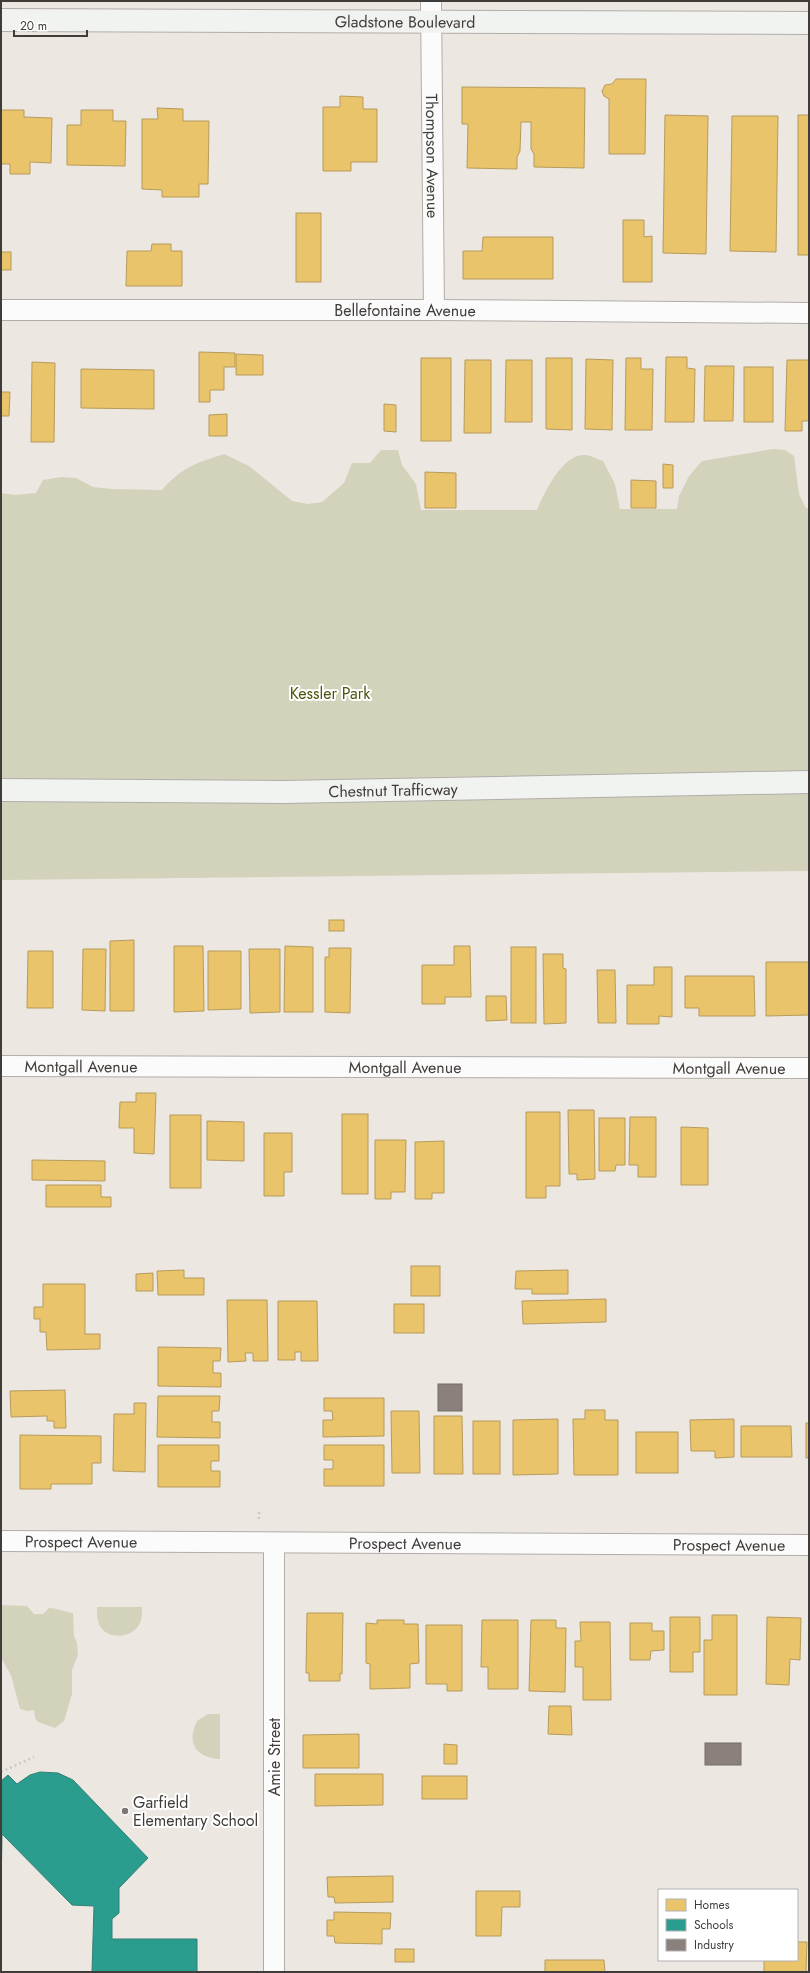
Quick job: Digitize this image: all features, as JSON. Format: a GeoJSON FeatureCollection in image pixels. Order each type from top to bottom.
{"type":"FeatureCollection","features":[{"type":"Feature","properties":{"kind":"street","name":"Gladstone Boulevard"},"geometry":{"type":"LineString","coordinates":[[1,20],[431,11],[809,23]]}},
{"type":"Feature","properties":{"kind":"street","name":"Thompson Avenue"},"geometry":{"type":"LineString","coordinates":[[431,11],[434,310]]}},
{"type":"Feature","properties":{"kind":"street","name":"Bellefontaine Avenue"},"geometry":{"type":"LineString","coordinates":[[1,310],[434,310],[809,313]]}},
{"type":"Feature","properties":{"kind":"street","name":"Chestnut Trafficway"},"geometry":{"type":"LineString","coordinates":[[784,782],[809,774]]}},
{"type":"Feature","properties":{"kind":"street","name":"Chestnut Trafficway"},"geometry":{"type":"LineString","coordinates":[[1,790],[283,792],[809,782]]}},
{"type":"Feature","properties":{"kind":"street","name":"Montgall Avenue"},"geometry":{"type":"LineString","coordinates":[[1,1066],[809,1068]]}},
{"type":"Feature","properties":{"kind":"street","name":"Prospect Avenue"},"geometry":{"type":"LineString","coordinates":[[1,1541],[809,1545]]}},
{"type":"Feature","properties":{"kind":"street","name":"Amie Street"},"geometry":{"type":"LineString","coordinates":[[274,1543],[274,1972]]}},
{"type":"Feature","properties":{"kind":"path"},"geometry":{"type":"LineString","coordinates":[[1,1772],[34,1757]]}},
{"type":"Feature","properties":{"kind":"green space","name":"Kessler Park"},"geometry":{"type":"Polygon","coordinates":[[[773,449],[785,450],[794,456],[799,494],[806,508],[809,508],[809,871],[1,880],[1,493],[15,495],[36,493],[43,480],[61,477],[76,478],[93,487],[162,490],[169,482],[183,471],[205,460],[224,454],[249,466],[292,501],[308,504],[322,502],[344,483],[352,463],[370,463],[381,450],[398,450],[402,465],[416,484],[421,510],[537,510],[555,475],[569,460],[577,456],[585,455],[603,461],[615,484],[620,509],[677,509],[679,496],[689,476],[702,461],[773,449]]]}},
{"type":"Feature","properties":{"kind":"green space"},"geometry":{"type":"Polygon","coordinates":[[[1,1605],[27,1606],[34,1614],[43,1614],[49,1608],[73,1613],[74,1636],[77,1643],[78,1655],[72,1670],[72,1694],[64,1721],[55,1728],[38,1722],[35,1718],[34,1710],[27,1711],[20,1709],[11,1675],[1,1658],[1,1605]]]}},
{"type":"Feature","properties":{"kind":"green space"},"geometry":{"type":"Polygon","coordinates":[[[97,1607],[142,1607],[141,1621],[129,1634],[119,1636],[108,1634],[102,1629],[99,1623],[97,1617],[97,1607]]]}},
{"type":"Feature","properties":{"kind":"green space"},"geometry":{"type":"Polygon","coordinates":[[[208,1714],[220,1714],[220,1759],[205,1756],[195,1748],[193,1742],[194,1729],[197,1721],[208,1714]]]}},
{"type":"Feature","properties":{"kind":"building: Homes"},"geometry":{"type":"Polygon","coordinates":[[[616,79],[646,79],[645,154],[609,154],[609,99],[604,96],[602,91],[605,85],[612,84],[616,79]]]}},
{"type":"Feature","properties":{"kind":"building: Homes"},"geometry":{"type":"Polygon","coordinates":[[[462,87],[585,88],[584,168],[534,167],[534,154],[531,149],[531,122],[521,122],[520,151],[517,157],[517,169],[467,168],[468,124],[462,124],[462,87]]]}},
{"type":"Feature","properties":{"kind":"building: Homes"},"geometry":{"type":"Polygon","coordinates":[[[340,96],[363,97],[363,109],[377,109],[377,162],[351,162],[351,171],[323,171],[323,107],[340,107],[340,96]]]}},
{"type":"Feature","properties":{"kind":"building: Homes"},"geometry":{"type":"Polygon","coordinates":[[[157,108],[183,109],[183,121],[209,121],[208,184],[199,184],[199,197],[162,197],[162,190],[142,189],[142,119],[158,119],[157,108]]]}},
{"type":"Feature","properties":{"kind":"building: Homes"},"geometry":{"type":"Polygon","coordinates":[[[1,110],[24,110],[24,117],[52,118],[51,163],[30,162],[30,174],[10,174],[10,164],[1,164],[1,110]]]}},
{"type":"Feature","properties":{"kind":"building: Homes"},"geometry":{"type":"Polygon","coordinates":[[[81,110],[113,110],[113,121],[126,121],[125,166],[67,165],[67,125],[81,125],[81,110]]]}},
{"type":"Feature","properties":{"kind":"building: Homes"},"geometry":{"type":"Polygon","coordinates":[[[665,115],[708,116],[706,254],[663,253],[665,115]]]}},
{"type":"Feature","properties":{"kind":"building: Homes"},"geometry":{"type":"Polygon","coordinates":[[[798,115],[809,115],[809,255],[798,255],[798,115]]]}},
{"type":"Feature","properties":{"kind":"building: Homes"},"geometry":{"type":"Polygon","coordinates":[[[732,116],[778,116],[776,252],[730,251],[732,116]]]}},
{"type":"Feature","properties":{"kind":"building: Homes"},"geometry":{"type":"Polygon","coordinates":[[[296,213],[321,213],[321,282],[296,282],[296,213]]]}},
{"type":"Feature","properties":{"kind":"building: Homes"},"geometry":{"type":"Polygon","coordinates":[[[623,220],[644,220],[644,237],[652,236],[652,282],[623,282],[623,220]]]}},
{"type":"Feature","properties":{"kind":"building: Homes"},"geometry":{"type":"Polygon","coordinates":[[[483,237],[553,237],[553,279],[463,279],[463,251],[482,251],[483,237]]]}},
{"type":"Feature","properties":{"kind":"building: Homes"},"geometry":{"type":"Polygon","coordinates":[[[152,244],[171,244],[171,251],[182,251],[182,286],[126,286],[127,251],[151,251],[152,244]]]}},
{"type":"Feature","properties":{"kind":"building: Homes"},"geometry":{"type":"Polygon","coordinates":[[[1,252],[11,252],[11,270],[1,270],[1,252]]]}},
{"type":"Feature","properties":{"kind":"building: Homes"},"geometry":{"type":"Polygon","coordinates":[[[199,352],[235,353],[235,367],[224,367],[224,390],[210,390],[210,402],[199,402],[199,352]]]}},
{"type":"Feature","properties":{"kind":"building: Homes"},"geometry":{"type":"Polygon","coordinates":[[[236,354],[263,355],[263,375],[236,375],[236,354]]]}},
{"type":"Feature","properties":{"kind":"building: Homes"},"geometry":{"type":"Polygon","coordinates":[[[666,357],[687,357],[687,368],[695,369],[694,422],[665,422],[666,357]]]}},
{"type":"Feature","properties":{"kind":"building: Homes"},"geometry":{"type":"Polygon","coordinates":[[[421,358],[451,358],[451,441],[421,441],[421,358]]]}},
{"type":"Feature","properties":{"kind":"building: Homes"},"geometry":{"type":"Polygon","coordinates":[[[546,358],[572,358],[572,430],[546,429],[546,358]]]}},
{"type":"Feature","properties":{"kind":"building: Homes"},"geometry":{"type":"Polygon","coordinates":[[[626,358],[641,358],[641,369],[653,369],[652,430],[625,430],[626,358]]]}},
{"type":"Feature","properties":{"kind":"building: Homes"},"geometry":{"type":"Polygon","coordinates":[[[586,359],[613,360],[612,430],[585,429],[586,359]]]}},
{"type":"Feature","properties":{"kind":"building: Homes"},"geometry":{"type":"Polygon","coordinates":[[[465,360],[491,360],[491,433],[464,433],[465,360]]]}},
{"type":"Feature","properties":{"kind":"building: Homes"},"geometry":{"type":"Polygon","coordinates":[[[506,360],[532,360],[532,422],[505,422],[506,360]]]}},
{"type":"Feature","properties":{"kind":"building: Homes"},"geometry":{"type":"Polygon","coordinates":[[[787,360],[809,360],[809,421],[802,421],[802,431],[785,431],[787,360]]]}},
{"type":"Feature","properties":{"kind":"building: Homes"},"geometry":{"type":"Polygon","coordinates":[[[32,362],[55,363],[54,442],[31,442],[32,362]]]}},
{"type":"Feature","properties":{"kind":"building: Homes"},"geometry":{"type":"Polygon","coordinates":[[[705,366],[734,366],[733,421],[704,421],[705,366]]]}},
{"type":"Feature","properties":{"kind":"building: Homes"},"geometry":{"type":"Polygon","coordinates":[[[744,367],[773,367],[773,422],[744,422],[744,367]]]}},
{"type":"Feature","properties":{"kind":"building: Homes"},"geometry":{"type":"Polygon","coordinates":[[[81,369],[154,370],[154,409],[81,408],[81,369]]]}},
{"type":"Feature","properties":{"kind":"building: Homes"},"geometry":{"type":"Polygon","coordinates":[[[1,392],[10,392],[9,416],[1,416],[1,392]]]}},
{"type":"Feature","properties":{"kind":"building: Homes"},"geometry":{"type":"Polygon","coordinates":[[[384,404],[396,405],[396,432],[384,431],[384,404]]]}},
{"type":"Feature","properties":{"kind":"building: Homes"},"geometry":{"type":"Polygon","coordinates":[[[227,414],[227,436],[209,436],[209,415],[227,414]]]}},
{"type":"Feature","properties":{"kind":"building: Homes"},"geometry":{"type":"Polygon","coordinates":[[[663,464],[673,465],[673,488],[663,488],[663,464]]]}},
{"type":"Feature","properties":{"kind":"building: Homes"},"geometry":{"type":"Polygon","coordinates":[[[425,472],[456,473],[456,508],[425,508],[425,472]]]}},
{"type":"Feature","properties":{"kind":"building: Homes"},"geometry":{"type":"Polygon","coordinates":[[[631,480],[656,481],[656,508],[631,508],[631,480]]]}},
{"type":"Feature","properties":{"kind":"building: Homes"},"geometry":{"type":"Polygon","coordinates":[[[329,920],[344,920],[344,931],[329,931],[329,920]]]}},
{"type":"Feature","properties":{"kind":"building: Homes"},"geometry":{"type":"Polygon","coordinates":[[[134,940],[134,1011],[110,1011],[110,941],[134,940]]]}},
{"type":"Feature","properties":{"kind":"building: Homes"},"geometry":{"type":"Polygon","coordinates":[[[174,946],[203,946],[204,1011],[174,1012],[174,946]]]}},
{"type":"Feature","properties":{"kind":"building: Homes"},"geometry":{"type":"Polygon","coordinates":[[[285,946],[313,947],[313,1012],[284,1012],[285,946]]]}},
{"type":"Feature","properties":{"kind":"building: Homes"},"geometry":{"type":"Polygon","coordinates":[[[454,946],[470,946],[471,997],[445,997],[445,1004],[422,1004],[422,965],[454,965],[454,946]]]}},
{"type":"Feature","properties":{"kind":"building: Homes"},"geometry":{"type":"Polygon","coordinates":[[[511,947],[536,947],[536,1023],[511,1023],[511,947]]]}},
{"type":"Feature","properties":{"kind":"building: Homes"},"geometry":{"type":"Polygon","coordinates":[[[329,948],[351,948],[350,1013],[325,1012],[325,957],[329,957],[329,948]]]}},
{"type":"Feature","properties":{"kind":"building: Homes"},"geometry":{"type":"Polygon","coordinates":[[[83,949],[106,949],[105,1011],[82,1010],[83,949]]]}},
{"type":"Feature","properties":{"kind":"building: Homes"},"geometry":{"type":"Polygon","coordinates":[[[249,949],[280,949],[280,1012],[250,1013],[249,949]]]}},
{"type":"Feature","properties":{"kind":"building: Homes"},"geometry":{"type":"Polygon","coordinates":[[[28,951],[53,951],[53,1008],[27,1008],[28,951]]]}},
{"type":"Feature","properties":{"kind":"building: Homes"},"geometry":{"type":"Polygon","coordinates":[[[208,951],[241,951],[241,1009],[208,1010],[208,951]]]}},
{"type":"Feature","properties":{"kind":"building: Homes"},"geometry":{"type":"Polygon","coordinates":[[[543,954],[563,954],[563,968],[566,969],[566,1023],[544,1024],[543,954]]]}},
{"type":"Feature","properties":{"kind":"building: Homes"},"geometry":{"type":"Polygon","coordinates":[[[766,962],[809,962],[809,1015],[766,1016],[766,962]]]}},
{"type":"Feature","properties":{"kind":"building: Homes"},"geometry":{"type":"Polygon","coordinates":[[[654,967],[672,967],[672,1017],[659,1016],[659,1024],[627,1024],[627,985],[654,985],[654,967]]]}},
{"type":"Feature","properties":{"kind":"building: Homes"},"geometry":{"type":"Polygon","coordinates":[[[597,970],[615,970],[616,1023],[598,1023],[597,970]]]}},
{"type":"Feature","properties":{"kind":"building: Homes"},"geometry":{"type":"Polygon","coordinates":[[[685,976],[754,976],[755,1016],[699,1016],[699,1008],[685,1008],[685,976]]]}},
{"type":"Feature","properties":{"kind":"building: Homes"},"geometry":{"type":"Polygon","coordinates":[[[486,996],[506,996],[507,1020],[486,1021],[486,996]]]}},
{"type":"Feature","properties":{"kind":"building: Homes"},"geometry":{"type":"Polygon","coordinates":[[[136,1093],[156,1093],[154,1154],[134,1153],[134,1128],[119,1128],[120,1102],[136,1102],[136,1093]]]}},
{"type":"Feature","properties":{"kind":"building: Homes"},"geometry":{"type":"Polygon","coordinates":[[[568,1110],[594,1110],[595,1179],[577,1180],[577,1174],[569,1174],[568,1110]]]}},
{"type":"Feature","properties":{"kind":"building: Homes"},"geometry":{"type":"Polygon","coordinates":[[[526,1112],[560,1112],[560,1186],[546,1186],[546,1198],[526,1198],[526,1112]]]}},
{"type":"Feature","properties":{"kind":"building: Homes"},"geometry":{"type":"Polygon","coordinates":[[[342,1114],[368,1114],[368,1194],[342,1194],[342,1114]]]}},
{"type":"Feature","properties":{"kind":"building: Homes"},"geometry":{"type":"Polygon","coordinates":[[[170,1115],[201,1115],[201,1188],[170,1188],[170,1115]]]}},
{"type":"Feature","properties":{"kind":"building: Homes"},"geometry":{"type":"Polygon","coordinates":[[[630,1117],[656,1117],[656,1177],[638,1177],[638,1165],[629,1165],[630,1117]]]}},
{"type":"Feature","properties":{"kind":"building: Homes"},"geometry":{"type":"Polygon","coordinates":[[[599,1118],[625,1118],[625,1165],[616,1165],[615,1171],[599,1171],[599,1118]]]}},
{"type":"Feature","properties":{"kind":"building: Homes"},"geometry":{"type":"Polygon","coordinates":[[[207,1121],[244,1122],[244,1161],[207,1160],[207,1121]]]}},
{"type":"Feature","properties":{"kind":"building: Homes"},"geometry":{"type":"Polygon","coordinates":[[[681,1127],[708,1128],[708,1185],[681,1185],[681,1127]]]}},
{"type":"Feature","properties":{"kind":"building: Homes"},"geometry":{"type":"Polygon","coordinates":[[[264,1133],[292,1133],[292,1172],[284,1172],[284,1196],[264,1196],[264,1133]]]}},
{"type":"Feature","properties":{"kind":"building: Homes"},"geometry":{"type":"Polygon","coordinates":[[[375,1140],[406,1140],[405,1192],[391,1192],[391,1199],[375,1199],[375,1140]]]}},
{"type":"Feature","properties":{"kind":"building: Homes"},"geometry":{"type":"Polygon","coordinates":[[[444,1141],[444,1193],[432,1193],[432,1199],[415,1199],[415,1142],[444,1141]]]}},
{"type":"Feature","properties":{"kind":"building: Homes"},"geometry":{"type":"Polygon","coordinates":[[[32,1160],[105,1161],[105,1181],[32,1180],[32,1160]]]}},
{"type":"Feature","properties":{"kind":"building: Homes"},"geometry":{"type":"Polygon","coordinates":[[[46,1185],[101,1185],[101,1197],[111,1197],[111,1207],[46,1207],[46,1185]]]}},
{"type":"Feature","properties":{"kind":"building: Homes"},"geometry":{"type":"Polygon","coordinates":[[[411,1266],[440,1266],[440,1296],[411,1296],[411,1266]]]}},
{"type":"Feature","properties":{"kind":"building: Homes"},"geometry":{"type":"Polygon","coordinates":[[[184,1270],[184,1278],[204,1278],[204,1295],[158,1295],[157,1271],[184,1270]]]}},
{"type":"Feature","properties":{"kind":"building: Homes"},"geometry":{"type":"Polygon","coordinates":[[[568,1270],[568,1294],[532,1294],[532,1289],[515,1289],[516,1271],[568,1270]]]}},
{"type":"Feature","properties":{"kind":"building: Homes"},"geometry":{"type":"Polygon","coordinates":[[[153,1273],[153,1291],[136,1291],[136,1274],[153,1273]]]}},
{"type":"Feature","properties":{"kind":"building: Homes"},"geometry":{"type":"Polygon","coordinates":[[[43,1284],[85,1284],[85,1334],[100,1334],[100,1349],[47,1350],[46,1332],[40,1332],[40,1319],[34,1319],[34,1307],[43,1307],[43,1284]]]}},
{"type":"Feature","properties":{"kind":"building: Homes"},"geometry":{"type":"Polygon","coordinates":[[[606,1299],[606,1322],[523,1324],[522,1301],[606,1299]]]}},
{"type":"Feature","properties":{"kind":"building: Homes"},"geometry":{"type":"Polygon","coordinates":[[[227,1300],[267,1300],[268,1361],[253,1361],[253,1353],[245,1353],[246,1361],[228,1362],[227,1300]]]}},
{"type":"Feature","properties":{"kind":"building: Homes"},"geometry":{"type":"Polygon","coordinates":[[[278,1301],[317,1301],[318,1361],[301,1361],[301,1352],[295,1352],[295,1360],[278,1360],[278,1301]]]}},
{"type":"Feature","properties":{"kind":"building: Homes"},"geometry":{"type":"Polygon","coordinates":[[[394,1304],[424,1304],[424,1333],[394,1333],[394,1304]]]}},
{"type":"Feature","properties":{"kind":"building: Homes"},"geometry":{"type":"Polygon","coordinates":[[[158,1347],[221,1348],[220,1361],[213,1361],[213,1373],[221,1373],[221,1387],[158,1386],[158,1347]]]}},
{"type":"Feature","properties":{"kind":"building: Homes"},"geometry":{"type":"Polygon","coordinates":[[[65,1390],[66,1428],[54,1428],[54,1421],[47,1421],[47,1416],[11,1417],[10,1391],[65,1390]]]}},
{"type":"Feature","properties":{"kind":"building: Homes"},"geometry":{"type":"Polygon","coordinates":[[[158,1396],[220,1396],[219,1411],[212,1411],[212,1422],[220,1422],[220,1438],[157,1437],[158,1396]]]}},
{"type":"Feature","properties":{"kind":"building: Homes"},"geometry":{"type":"Polygon","coordinates":[[[324,1398],[384,1398],[384,1436],[323,1437],[323,1420],[333,1420],[332,1411],[324,1411],[324,1398]]]}},
{"type":"Feature","properties":{"kind":"building: Homes"},"geometry":{"type":"Polygon","coordinates":[[[134,1403],[146,1403],[145,1472],[113,1471],[114,1414],[134,1414],[134,1403]]]}},
{"type":"Feature","properties":{"kind":"building: Homes"},"geometry":{"type":"Polygon","coordinates":[[[585,1410],[605,1410],[605,1420],[618,1420],[618,1475],[574,1475],[573,1419],[585,1419],[585,1410]]]}},
{"type":"Feature","properties":{"kind":"building: Homes"},"geometry":{"type":"Polygon","coordinates":[[[391,1411],[419,1411],[420,1473],[392,1473],[391,1411]]]}},
{"type":"Feature","properties":{"kind":"building: Homes"},"geometry":{"type":"Polygon","coordinates":[[[434,1416],[462,1416],[463,1474],[434,1474],[434,1416]]]}},
{"type":"Feature","properties":{"kind":"building: Homes"},"geometry":{"type":"Polygon","coordinates":[[[558,1419],[558,1474],[513,1475],[513,1420],[558,1419]]]}},
{"type":"Feature","properties":{"kind":"building: Homes"},"geometry":{"type":"Polygon","coordinates":[[[734,1419],[734,1457],[715,1458],[715,1451],[691,1451],[690,1420],[734,1419]]]}},
{"type":"Feature","properties":{"kind":"building: Homes"},"geometry":{"type":"Polygon","coordinates":[[[473,1421],[500,1421],[500,1474],[473,1474],[473,1421]]]}},
{"type":"Feature","properties":{"kind":"building: Homes"},"geometry":{"type":"Polygon","coordinates":[[[806,1423],[809,1423],[809,1458],[806,1458],[806,1423]]]}},
{"type":"Feature","properties":{"kind":"building: Homes"},"geometry":{"type":"Polygon","coordinates":[[[741,1426],[791,1426],[792,1457],[741,1457],[741,1426]]]}},
{"type":"Feature","properties":{"kind":"building: Homes"},"geometry":{"type":"Polygon","coordinates":[[[636,1432],[678,1432],[678,1473],[636,1473],[636,1432]]]}},
{"type":"Feature","properties":{"kind":"building: Homes"},"geometry":{"type":"Polygon","coordinates":[[[20,1435],[101,1436],[101,1463],[92,1463],[92,1484],[51,1484],[51,1489],[20,1489],[20,1435]]]}},
{"type":"Feature","properties":{"kind":"building: Homes"},"geometry":{"type":"Polygon","coordinates":[[[158,1445],[219,1445],[219,1461],[211,1461],[211,1471],[220,1471],[220,1487],[158,1487],[158,1445]]]}},
{"type":"Feature","properties":{"kind":"building: Homes"},"geometry":{"type":"Polygon","coordinates":[[[324,1445],[384,1445],[384,1486],[324,1486],[324,1469],[333,1469],[333,1460],[324,1460],[324,1445]]]}},
{"type":"Feature","properties":{"kind":"building: Homes"},"geometry":{"type":"Polygon","coordinates":[[[307,1613],[343,1613],[342,1674],[340,1673],[340,1681],[309,1681],[309,1673],[306,1673],[307,1613]]]}},
{"type":"Feature","properties":{"kind":"building: Homes"},"geometry":{"type":"Polygon","coordinates":[[[712,1615],[737,1615],[737,1695],[704,1695],[704,1640],[712,1640],[712,1615]]]}},
{"type":"Feature","properties":{"kind":"building: Homes"},"geometry":{"type":"Polygon","coordinates":[[[670,1617],[700,1617],[700,1652],[693,1652],[693,1672],[670,1672],[670,1617]]]}},
{"type":"Feature","properties":{"kind":"building: Homes"},"geometry":{"type":"Polygon","coordinates":[[[767,1617],[801,1618],[800,1660],[790,1659],[789,1685],[766,1684],[767,1617]]]}},
{"type":"Feature","properties":{"kind":"building: Homes"},"geometry":{"type":"Polygon","coordinates":[[[377,1620],[404,1620],[404,1624],[418,1624],[419,1663],[410,1664],[410,1688],[370,1689],[370,1664],[366,1663],[366,1623],[377,1624],[377,1620]]]}},
{"type":"Feature","properties":{"kind":"building: Homes"},"geometry":{"type":"Polygon","coordinates":[[[482,1620],[518,1620],[518,1689],[488,1689],[488,1667],[481,1667],[482,1620]]]}},
{"type":"Feature","properties":{"kind":"building: Homes"},"geometry":{"type":"Polygon","coordinates":[[[531,1620],[556,1620],[556,1628],[566,1628],[565,1692],[529,1691],[531,1620]]]}},
{"type":"Feature","properties":{"kind":"building: Homes"},"geometry":{"type":"Polygon","coordinates":[[[580,1622],[610,1622],[611,1700],[583,1700],[583,1667],[575,1667],[575,1641],[581,1641],[580,1622]]]}},
{"type":"Feature","properties":{"kind":"building: Homes"},"geometry":{"type":"Polygon","coordinates":[[[630,1623],[652,1623],[652,1631],[664,1631],[664,1650],[651,1651],[650,1660],[630,1660],[630,1623]]]}},
{"type":"Feature","properties":{"kind":"building: Homes"},"geometry":{"type":"Polygon","coordinates":[[[426,1625],[462,1625],[462,1691],[447,1691],[447,1684],[426,1684],[426,1625]]]}},
{"type":"Feature","properties":{"kind":"building: Homes"},"geometry":{"type":"Polygon","coordinates":[[[549,1706],[571,1706],[572,1735],[548,1734],[549,1706]]]}},
{"type":"Feature","properties":{"kind":"building: Homes"},"geometry":{"type":"Polygon","coordinates":[[[359,1734],[359,1768],[303,1768],[303,1735],[359,1734]]]}},
{"type":"Feature","properties":{"kind":"building: Homes"},"geometry":{"type":"Polygon","coordinates":[[[444,1744],[457,1745],[457,1764],[444,1764],[444,1744]]]}},
{"type":"Feature","properties":{"kind":"building: Homes"},"geometry":{"type":"Polygon","coordinates":[[[315,1774],[383,1774],[383,1805],[315,1806],[315,1774]]]}},
{"type":"Feature","properties":{"kind":"building: Homes"},"geometry":{"type":"Polygon","coordinates":[[[422,1776],[467,1776],[467,1799],[422,1799],[422,1776]]]}},
{"type":"Feature","properties":{"kind":"building: Homes"},"geometry":{"type":"Polygon","coordinates":[[[393,1876],[393,1902],[335,1903],[334,1897],[328,1897],[327,1877],[393,1876]]]}},
{"type":"Feature","properties":{"kind":"building: Homes"},"geometry":{"type":"Polygon","coordinates":[[[476,1891],[520,1891],[520,1907],[502,1907],[501,1936],[476,1936],[476,1891]]]}},
{"type":"Feature","properties":{"kind":"building: Homes"},"geometry":{"type":"Polygon","coordinates":[[[334,1912],[391,1913],[390,1929],[382,1929],[382,1944],[335,1943],[334,1936],[327,1936],[327,1920],[334,1920],[334,1912]]]}},
{"type":"Feature","properties":{"kind":"building: Homes"},"geometry":{"type":"Polygon","coordinates":[[[798,1942],[807,1942],[806,1972],[764,1972],[764,1961],[798,1961],[798,1942]]]}},
{"type":"Feature","properties":{"kind":"building: Homes"},"geometry":{"type":"Polygon","coordinates":[[[395,1949],[414,1949],[414,1962],[395,1962],[395,1949]]]}},
{"type":"Feature","properties":{"kind":"building: Homes"},"geometry":{"type":"Polygon","coordinates":[[[545,1960],[604,1960],[605,1972],[545,1972],[545,1960]]]}},
{"type":"Feature","properties":{"kind":"building: Schools"},"geometry":{"type":"Polygon","coordinates":[[[40,1772],[58,1773],[73,1780],[148,1858],[119,1888],[119,1913],[112,1919],[112,1939],[197,1939],[197,1972],[92,1972],[94,1906],[72,1905],[2,1834],[1,1892],[1,1781],[8,1775],[17,1784],[30,1775],[40,1772]]]}},
{"type":"Feature","properties":{"kind":"building: Industry"},"geometry":{"type":"Polygon","coordinates":[[[438,1384],[462,1384],[462,1411],[438,1411],[438,1384]]]}},
{"type":"Feature","properties":{"kind":"building: Industry"},"geometry":{"type":"Polygon","coordinates":[[[705,1743],[741,1743],[741,1765],[705,1765],[705,1743]]]}},
{"type":"Feature","properties":{"kind":"place","name":"Garfield Elementary School"},"geometry":{"type":"Point","coordinates":[125,1811]}}]}
